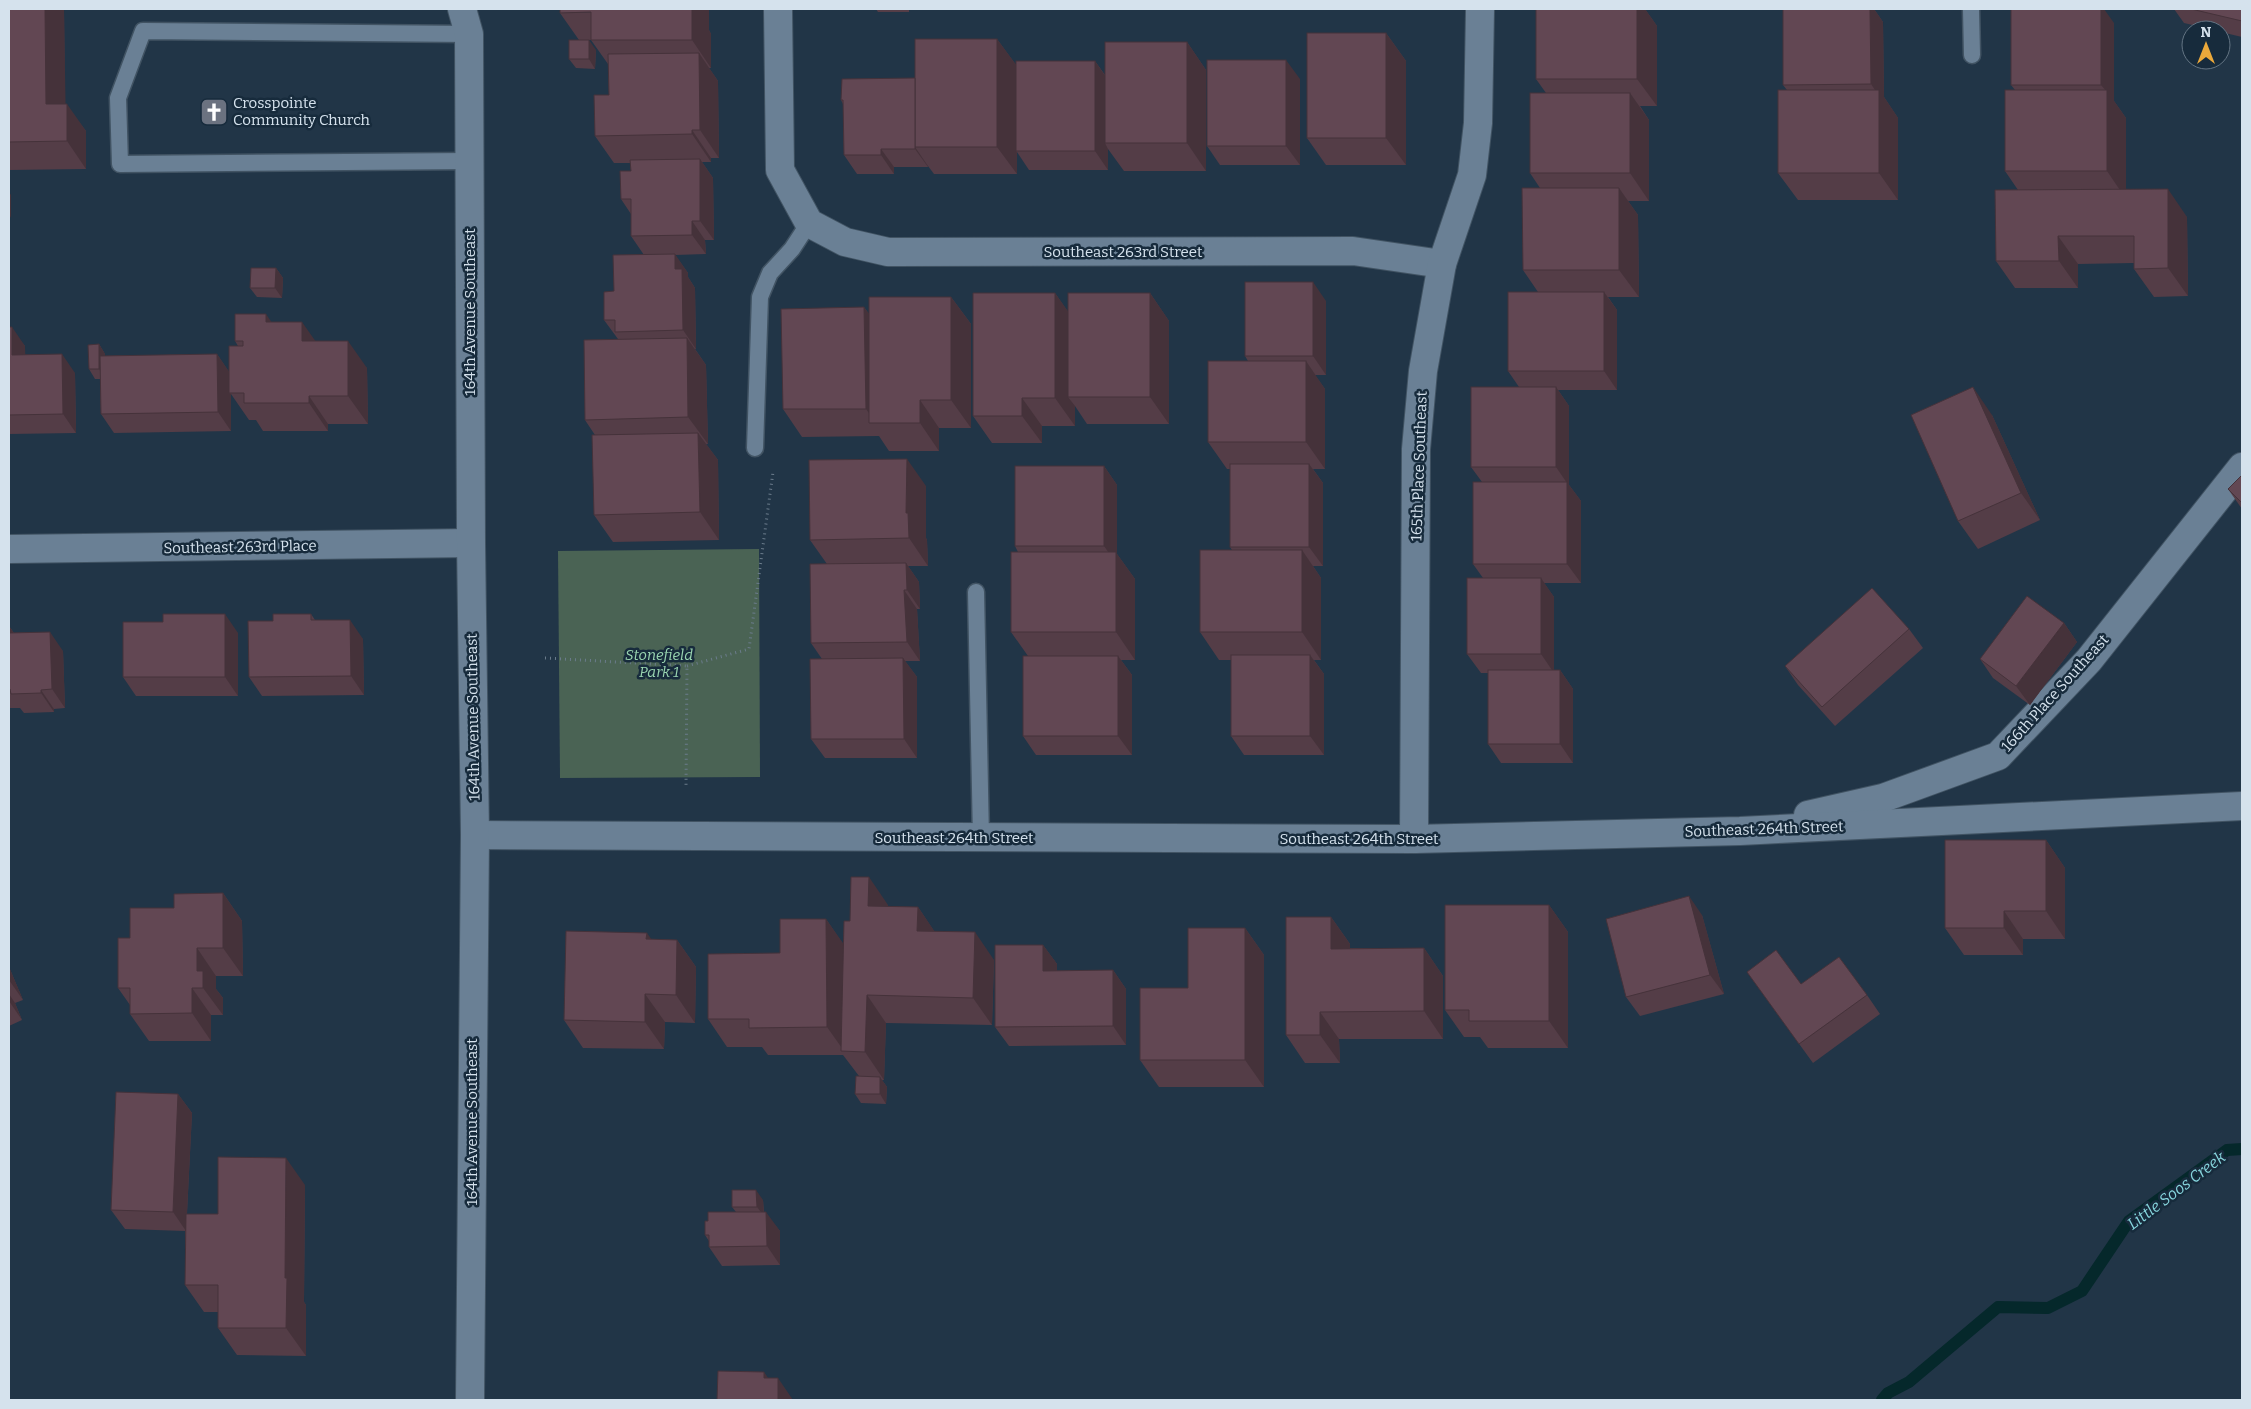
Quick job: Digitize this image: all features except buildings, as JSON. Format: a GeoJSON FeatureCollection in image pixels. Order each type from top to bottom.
{"type":"FeatureCollection","features":[{"type":"Feature","properties":{"kind":"street","name":"164th Avenue Southeast"},"geometry":{"type":"LineString","coordinates":[[470,1400],[475,835],[469,161],[465,21],[480,9]]}},
{"type":"Feature","properties":{"kind":"street"},"geometry":{"type":"LineString","coordinates":[[778,9],[780,170],[810,223]]}},
{"type":"Feature","properties":{"kind":"street","name":"165th Place Southeast"},"geometry":{"type":"LineString","coordinates":[[1414,840],[1416,449],[1423,371],[1442,264],[1472,175],[1478,123],[1480,9]]}},
{"type":"Feature","properties":{"kind":"street","name":"Southeast 263rd Street"},"geometry":{"type":"LineString","coordinates":[[810,223],[845,242],[888,252],[1353,252],[1442,264]]}},
{"type":"Feature","properties":{"kind":"street","name":"166th Place Southeast"},"geometry":{"type":"LineString","coordinates":[[1740,831],[1883,798],[1998,756],[2089,660],[2242,467]]}},
{"type":"Feature","properties":{"kind":"street","name":"Southeast 263rd Place"},"geometry":{"type":"LineString","coordinates":[[9,549],[471,543]]}},
{"type":"Feature","properties":{"kind":"street","name":"Southeast 264th Street"},"geometry":{"type":"LineString","coordinates":[[475,835],[1414,840],[1740,831],[2242,806]]}},
{"type":"Feature","properties":{"kind":"lane"},"geometry":{"type":"LineString","coordinates":[[1971,9],[1972,55]]}},
{"type":"Feature","properties":{"kind":"lane"},"geometry":{"type":"LineString","coordinates":[[465,21],[341,33],[143,31],[118,98],[120,164],[469,161]]}},
{"type":"Feature","properties":{"kind":"lane"},"geometry":{"type":"LineString","coordinates":[[755,448],[760,297],[770,273],[792,249],[810,223]]}},
{"type":"Feature","properties":{"kind":"lane"},"geometry":{"type":"LineString","coordinates":[[976,592],[981,838]]}},
{"type":"Feature","properties":{"kind":"path"},"geometry":{"type":"LineString","coordinates":[[545,658],[687,666],[749,648],[776,449],[755,448]]}},
{"type":"Feature","properties":{"kind":"path"},"geometry":{"type":"LineString","coordinates":[[686,787],[687,666]]}},
{"type":"Feature","properties":{"kind":"green space","name":"Stonefield Park 1"},"geometry":{"type":"Polygon","coordinates":[[[759,549],[760,777],[560,778],[558,551],[759,549]]]}},
{"type":"Feature","properties":{"kind":"waterway","name":"Little Soos Creek"},"geometry":{"type":"LineString","coordinates":[[1882,1400],[1888,1393],[1909,1382],[1998,1307],[2048,1308],[2082,1291],[2129,1221],[2227,1150],[2242,1149]]}},
{"type":"Feature","properties":{"kind":"place","name":"Crosspointe Community Church"},"geometry":{"type":"Point","coordinates":[214,112]}}]}
